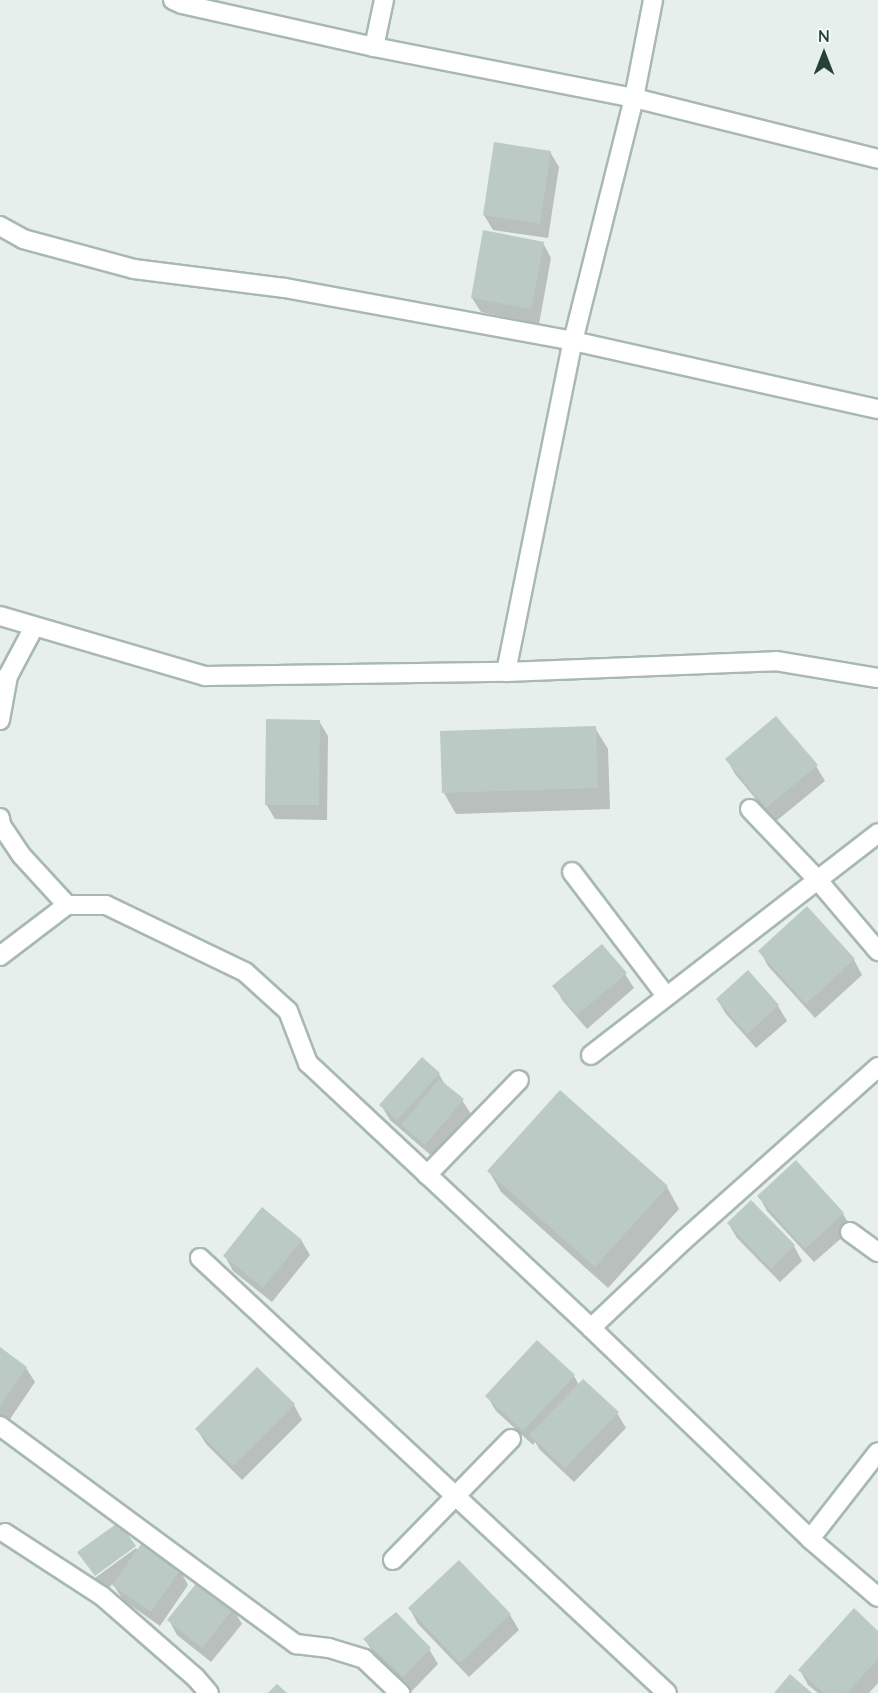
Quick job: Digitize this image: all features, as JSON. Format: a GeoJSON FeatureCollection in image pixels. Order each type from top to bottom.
{"type":"FeatureCollection","features":[{"type":"Feature","properties":{"kind":"street"},"geometry":{"type":"LineString","coordinates":[[173,0],[182,4],[374,47],[634,98],[878,159]]}},
{"type":"Feature","properties":{"kind":"street"},"geometry":{"type":"LineString","coordinates":[[374,47],[384,0]]}},
{"type":"Feature","properties":{"kind":"street"},"geometry":{"type":"LineString","coordinates":[[506,672],[573,341],[634,98],[653,0]]}},
{"type":"Feature","properties":{"kind":"street"},"geometry":{"type":"LineString","coordinates":[[0,226],[22,238],[134,269],[285,288],[573,341],[878,409]]}},
{"type":"Feature","properties":{"kind":"street"},"geometry":{"type":"LineString","coordinates":[[0,616],[205,676],[506,672],[776,661],[878,678]]}},
{"type":"Feature","properties":{"kind":"street"},"geometry":{"type":"LineString","coordinates":[[0,720],[8,676],[34,627]]}},
{"type":"Feature","properties":{"kind":"street"},"geometry":{"type":"LineString","coordinates":[[750,809],[816,878],[878,951]]}},
{"type":"Feature","properties":{"kind":"street"},"geometry":{"type":"LineString","coordinates":[[0,818],[1,825],[22,856],[67,905]]}},
{"type":"Feature","properties":{"kind":"street"},"geometry":{"type":"LineString","coordinates":[[591,1055],[816,878],[878,833]]}},
{"type":"Feature","properties":{"kind":"street"},"geometry":{"type":"LineString","coordinates":[[572,872],[666,996]]}},
{"type":"Feature","properties":{"kind":"street"},"geometry":{"type":"LineString","coordinates":[[0,956],[67,905],[106,905],[245,972],[288,1011],[308,1064],[591,1328],[810,1539],[878,1597]]}},
{"type":"Feature","properties":{"kind":"street"},"geometry":{"type":"LineString","coordinates":[[591,1328],[684,1239],[878,1067]]}},
{"type":"Feature","properties":{"kind":"street"},"geometry":{"type":"LineString","coordinates":[[427,1175],[519,1080]]}},
{"type":"Feature","properties":{"kind":"street"},"geometry":{"type":"LineString","coordinates":[[850,1232],[878,1252]]}},
{"type":"Feature","properties":{"kind":"street"},"geometry":{"type":"LineString","coordinates":[[200,1258],[667,1693]]}},
{"type":"Feature","properties":{"kind":"street"},"geometry":{"type":"LineString","coordinates":[[0,1426],[296,1644],[329,1648],[364,1659],[400,1693]]}},
{"type":"Feature","properties":{"kind":"street"},"geometry":{"type":"LineString","coordinates":[[393,1560],[511,1439]]}},
{"type":"Feature","properties":{"kind":"street"},"geometry":{"type":"LineString","coordinates":[[810,1539],[878,1452]]}},
{"type":"Feature","properties":{"kind":"street"},"geometry":{"type":"LineString","coordinates":[[5,1533],[102,1596],[195,1677],[209,1693]]}},
{"type":"Feature","properties":{"kind":"building"},"geometry":{"type":"Polygon","coordinates":[[[494,142],[551,151],[540,224],[483,215],[494,142]]]}},
{"type":"Feature","properties":{"kind":"building"},"geometry":{"type":"Polygon","coordinates":[[[483,230],[544,242],[531,309],[471,298],[483,230]]]}},
{"type":"Feature","properties":{"kind":"building"},"geometry":{"type":"Polygon","coordinates":[[[776,716],[818,765],[766,808],[725,759],[776,716]]]}},
{"type":"Feature","properties":{"kind":"building"},"geometry":{"type":"Polygon","coordinates":[[[266,719],[320,720],[319,805],[265,805],[266,719]]]}},
{"type":"Feature","properties":{"kind":"building"},"geometry":{"type":"Polygon","coordinates":[[[596,726],[598,788],[442,793],[440,731],[596,726]]]}},
{"type":"Feature","properties":{"kind":"building"},"geometry":{"type":"Polygon","coordinates":[[[807,906],[855,959],[806,1004],[758,951],[807,906]]]}},
{"type":"Feature","properties":{"kind":"building"},"geometry":{"type":"Polygon","coordinates":[[[602,944],[627,973],[577,1015],[552,986],[602,944]]]}},
{"type":"Feature","properties":{"kind":"building"},"geometry":{"type":"Polygon","coordinates":[[[748,970],[779,1005],[747,1034],[716,999],[748,970]]]}},
{"type":"Feature","properties":{"kind":"building"},"geometry":{"type":"Polygon","coordinates":[[[422,1057],[440,1073],[397,1120],[379,1105],[422,1057]]]}},
{"type":"Feature","properties":{"kind":"building"},"geometry":{"type":"Polygon","coordinates":[[[439,1079],[464,1099],[425,1145],[401,1125],[439,1079]]]}},
{"type":"Feature","properties":{"kind":"building"},"geometry":{"type":"Polygon","coordinates":[[[560,1090],[668,1186],[595,1267],[487,1171],[560,1090]]]}},
{"type":"Feature","properties":{"kind":"building"},"geometry":{"type":"Polygon","coordinates":[[[796,1160],[844,1213],[805,1249],[757,1196],[796,1160]]]}},
{"type":"Feature","properties":{"kind":"building"},"geometry":{"type":"Polygon","coordinates":[[[751,1200],[795,1245],[771,1269],[727,1223],[751,1200]]]}},
{"type":"Feature","properties":{"kind":"building"},"geometry":{"type":"Polygon","coordinates":[[[262,1207],[302,1240],[263,1288],[223,1256],[262,1207]]]}},
{"type":"Feature","properties":{"kind":"building"},"geometry":{"type":"Polygon","coordinates":[[[537,1340],[575,1375],[523,1431],[485,1396],[537,1340]]]}},
{"type":"Feature","properties":{"kind":"building"},"geometry":{"type":"Polygon","coordinates":[[[0,1347],[27,1367],[0,1406],[0,1347]]]}},
{"type":"Feature","properties":{"kind":"building"},"geometry":{"type":"Polygon","coordinates":[[[257,1367],[295,1404],[233,1466],[195,1429],[257,1367]]]}},
{"type":"Feature","properties":{"kind":"building"},"geometry":{"type":"Polygon","coordinates":[[[583,1379],[619,1412],[565,1468],[529,1435],[583,1379]]]}},
{"type":"Feature","properties":{"kind":"building"},"geometry":{"type":"Polygon","coordinates":[[[119,1522],[136,1546],[95,1576],[77,1552],[119,1522]]]}},
{"type":"Feature","properties":{"kind":"building"},"geometry":{"type":"Polygon","coordinates":[[[142,1543],[181,1569],[151,1612],[112,1585],[142,1543]]]}},
{"type":"Feature","properties":{"kind":"building"},"geometry":{"type":"Polygon","coordinates":[[[459,1560],[511,1614],[460,1663],[408,1608],[459,1560]]]}},
{"type":"Feature","properties":{"kind":"building"},"geometry":{"type":"Polygon","coordinates":[[[199,1580],[234,1608],[202,1648],[167,1620],[199,1580]]]}},
{"type":"Feature","properties":{"kind":"building"},"geometry":{"type":"Polygon","coordinates":[[[854,1608],[878,1631],[878,1659],[847,1693],[824,1693],[798,1670],[854,1608]]]}},
{"type":"Feature","properties":{"kind":"building"},"geometry":{"type":"Polygon","coordinates":[[[396,1612],[431,1648],[403,1677],[363,1639],[396,1612]]]}},
{"type":"Feature","properties":{"kind":"building"},"geometry":{"type":"Polygon","coordinates":[[[790,1674],[812,1693],[774,1693],[790,1674]]]}},
{"type":"Feature","properties":{"kind":"building"},"geometry":{"type":"Polygon","coordinates":[[[277,1684],[287,1693],[268,1693],[277,1684]]]}}]}
